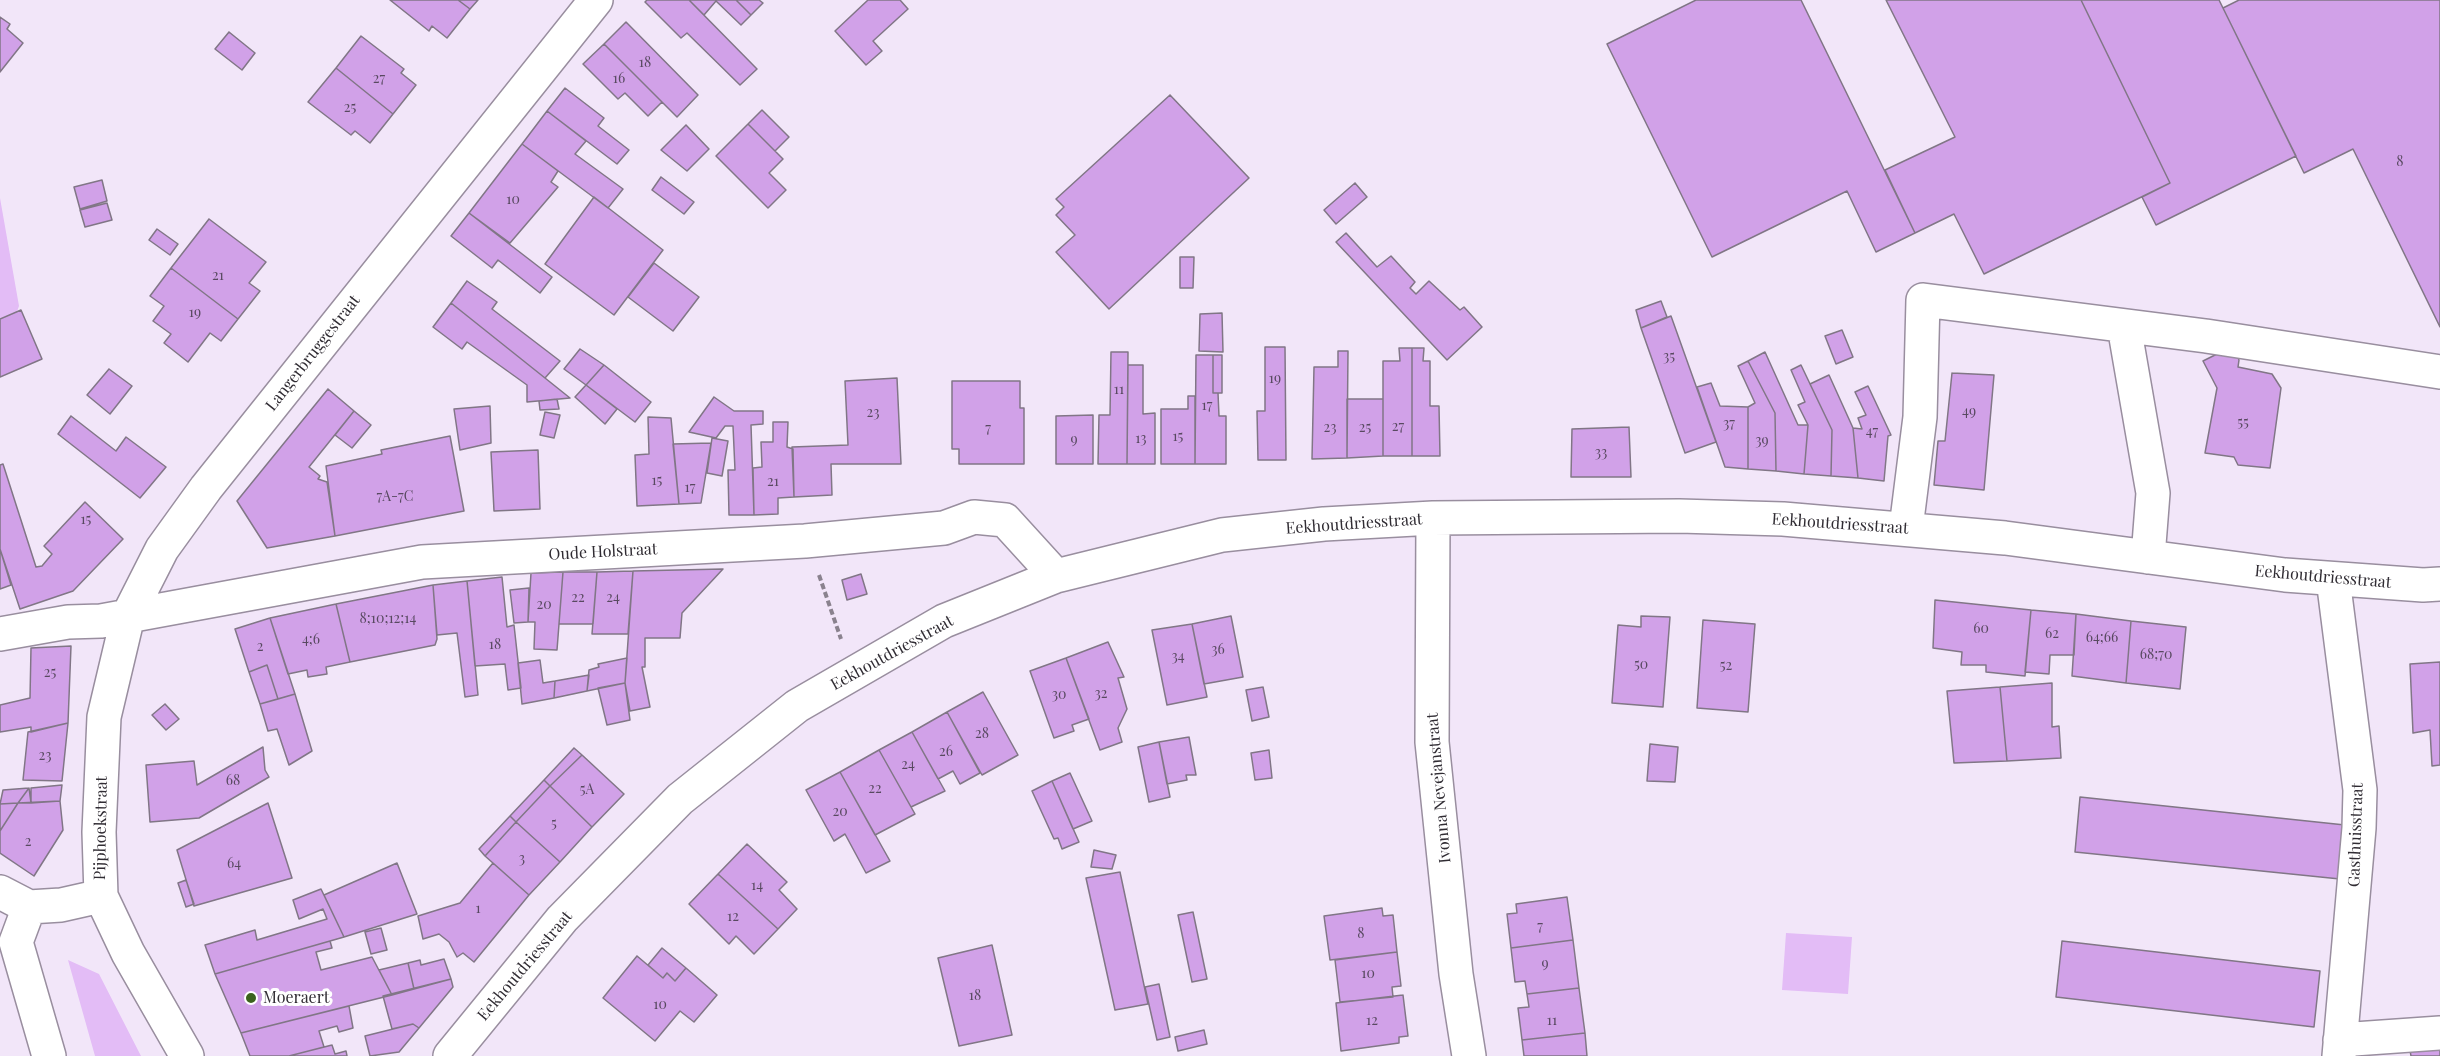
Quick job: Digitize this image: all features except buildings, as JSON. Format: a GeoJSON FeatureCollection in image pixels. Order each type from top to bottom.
{"type":"FeatureCollection","features":[{"type":"Feature","properties":{"kind":"street","name":"Langerbruggestraat"},"geometry":{"type":"LineString","coordinates":[[128,616],[162,549],[207,488],[596,0]]}},
{"type":"Feature","properties":{"kind":"street"},"geometry":{"type":"LineString","coordinates":[[1906,528],[1920,417],[1923,300],[2124,326],[2440,372]]}},
{"type":"Feature","properties":{"kind":"street"},"geometry":{"type":"LineString","coordinates":[[2124,326],[2152,493],[2148,556]]}},
{"type":"Feature","properties":{"kind":"street","name":"Eekhoutdriesstraat"},"geometry":{"type":"LineString","coordinates":[[450,1056],[562,919],[680,799],[797,706],[944,621],[1056,576],[1221,535],[1324,524],[1433,518],[1679,516],[1783,519],[2005,538],[2333,579],[2422,585],[2440,584]]}},
{"type":"Feature","properties":{"kind":"street","name":"Oude Holstraat"},"geometry":{"type":"LineString","coordinates":[[128,616],[422,562],[805,541],[944,528],[974,517],[1005,520],[1056,576]]}},
{"type":"Feature","properties":{"kind":"street","name":"Ivonna Nevejanstraat"},"geometry":{"type":"LineString","coordinates":[[1433,518],[1432,742],[1456,974],[1469,1056]]}},
{"type":"Feature","properties":{"kind":"street","name":"Gasthuisstraat"},"geometry":{"type":"LineString","coordinates":[[2333,579],[2360,790],[2359,828],[2340,1048]]}},
{"type":"Feature","properties":{"kind":"street"},"geometry":{"type":"LineString","coordinates":[[0,634],[128,616]]}},
{"type":"Feature","properties":{"kind":"street","name":"Pijphoekstraat"},"geometry":{"type":"LineString","coordinates":[[128,616],[105,717],[99,832],[101,896],[128,952],[187,1056]]}},
{"type":"Feature","properties":{"kind":"street"},"geometry":{"type":"LineString","coordinates":[[0,892],[29,907],[61,905],[101,896]]}},
{"type":"Feature","properties":{"kind":"street"},"geometry":{"type":"LineString","coordinates":[[29,907],[16,942],[49,1056]]}},
{"type":"Feature","properties":{"kind":"street"},"geometry":{"type":"LineString","coordinates":[[2340,1048],[2440,1033]]}},
{"type":"Feature","properties":{"kind":"path"},"geometry":{"type":"LineString","coordinates":[[805,541],[838,636],[861,669]]}},
{"type":"Feature","properties":{"kind":"shaded area"},"geometry":{"type":"Polygon","coordinates":[[[0,198],[19,306],[0,358],[0,198]]]}},
{"type":"Feature","properties":{"kind":"shaded area"},"geometry":{"type":"Polygon","coordinates":[[[1786,933],[1852,937],[1848,994],[1782,990],[1786,933]]]}},
{"type":"Feature","properties":{"kind":"shaded area"},"geometry":{"type":"Polygon","coordinates":[[[68,960],[99,974],[141,1056],[95,1056],[68,960]]]}},
{"type":"Feature","properties":{"kind":"place","name":"Moeraert"},"geometry":{"type":"Point","coordinates":[251,998]}}]}
